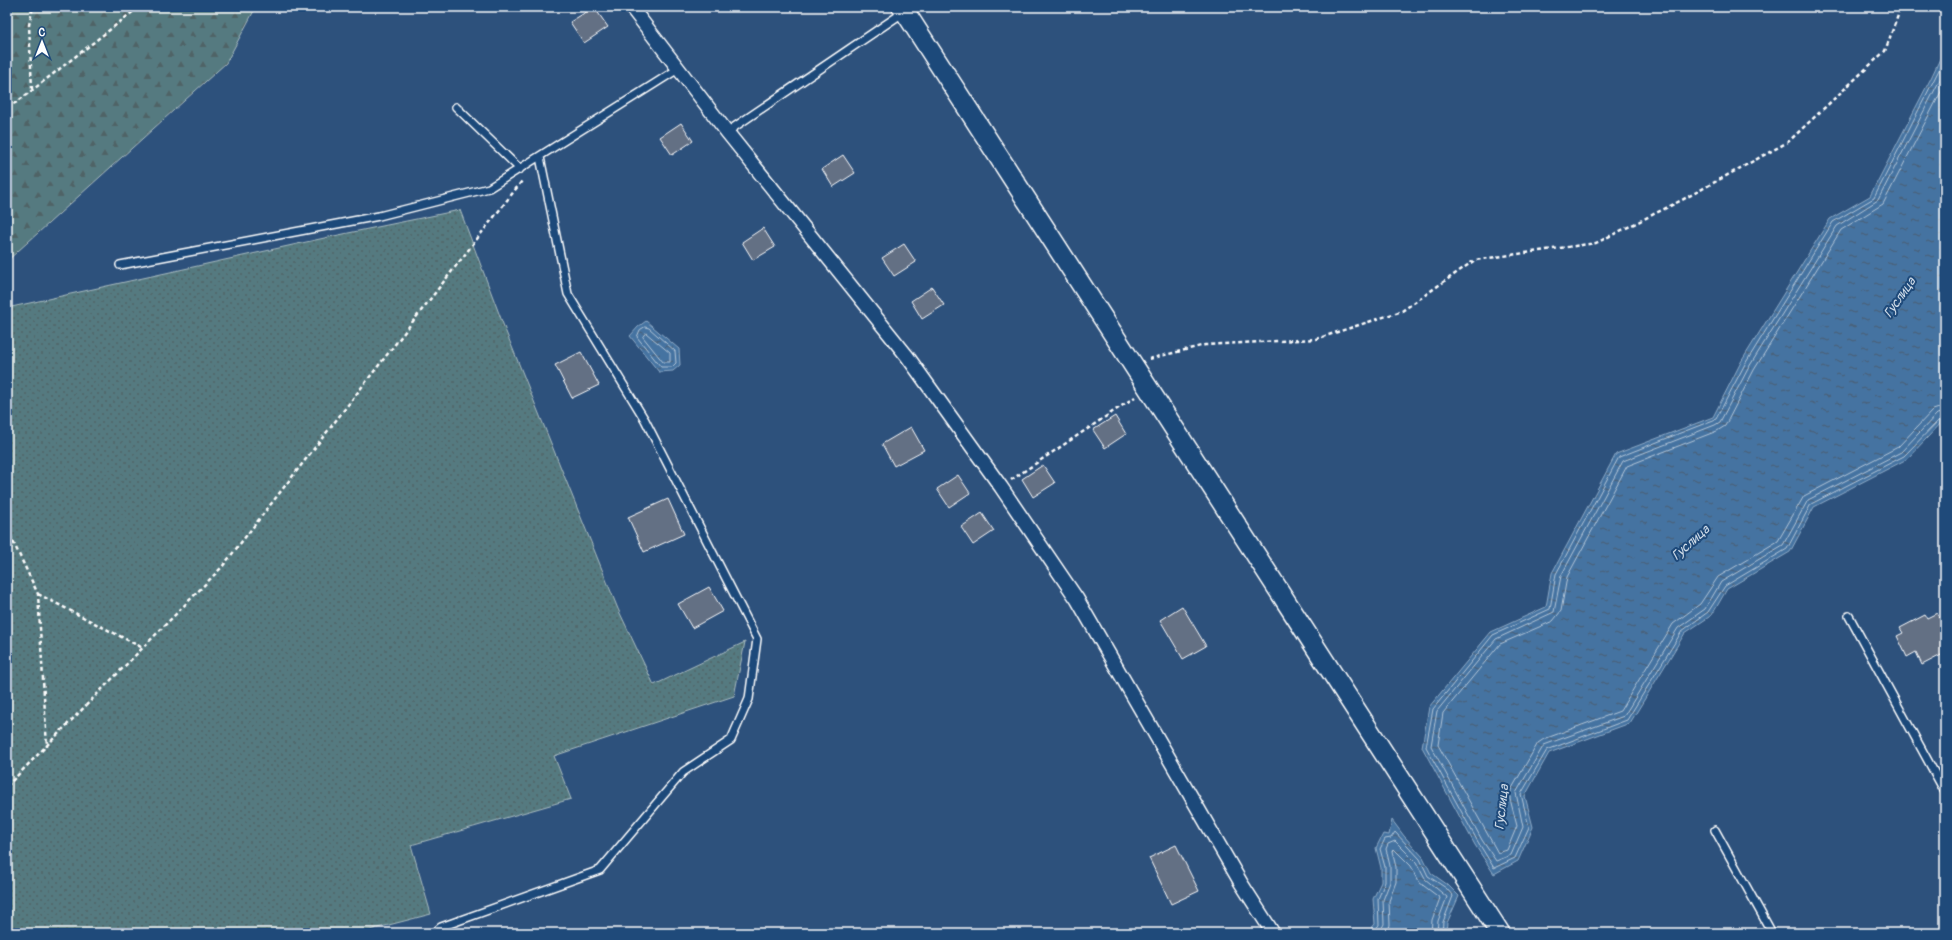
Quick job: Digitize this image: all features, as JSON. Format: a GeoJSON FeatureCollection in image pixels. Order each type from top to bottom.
{"type":"FeatureCollection","features":[{"type":"Feature","properties":{"kind":"main road"},"geometry":{"type":"LineString","coordinates":[[904,9],[1500,933]]}},
{"type":"Feature","properties":{"kind":"street"},"geometry":{"type":"LineString","coordinates":[[631,7],[727,132],[907,356],[1001,487],[1077,599],[1241,883],[1273,933]]}},
{"type":"Feature","properties":{"kind":"lane"},"geometry":{"type":"LineString","coordinates":[[727,132],[904,9]]}},
{"type":"Feature","properties":{"kind":"lane"},"geometry":{"type":"LineString","coordinates":[[120,266],[379,216],[489,188],[520,170],[678,69]]}},
{"type":"Feature","properties":{"kind":"lane"},"geometry":{"type":"LineString","coordinates":[[456,107],[520,170]]}},
{"type":"Feature","properties":{"kind":"lane"},"geometry":{"type":"LineString","coordinates":[[434,933],[441,927],[600,870],[683,772],[731,740],[749,699],[757,639],[645,420],[568,294],[540,157]]}},
{"type":"Feature","properties":{"kind":"lane"},"geometry":{"type":"LineString","coordinates":[[1849,616],[1945,792]]}},
{"type":"Feature","properties":{"kind":"lane"},"geometry":{"type":"LineString","coordinates":[[1715,830],[1772,933]]}},
{"type":"Feature","properties":{"kind":"path"},"geometry":{"type":"LineString","coordinates":[[32,90],[29,24],[33,7]]}},
{"type":"Feature","properties":{"kind":"path"},"geometry":{"type":"LineString","coordinates":[[7,107],[32,90],[139,7]]}},
{"type":"Feature","properties":{"kind":"path"},"geometry":{"type":"LineString","coordinates":[[1133,362],[1205,345],[1316,339],[1402,311],[1475,260],[1596,243],[1682,200],[1788,142],[1885,51],[1901,7]]}},
{"type":"Feature","properties":{"kind":"path"},"geometry":{"type":"LineString","coordinates":[[7,786],[47,747],[222,567],[540,157]]}},
{"type":"Feature","properties":{"kind":"path"},"geometry":{"type":"LineString","coordinates":[[1001,487],[1149,387]]}},
{"type":"Feature","properties":{"kind":"path"},"geometry":{"type":"LineString","coordinates":[[7,529],[38,594],[47,747]]}},
{"type":"Feature","properties":{"kind":"path"},"geometry":{"type":"LineString","coordinates":[[38,594],[143,648]]}},
{"type":"Feature","properties":{"kind":"green space"},"geometry":{"type":"Polygon","coordinates":[[[7,7],[256,7],[226,63],[7,261],[7,7]]]}},
{"type":"Feature","properties":{"kind":"green space"},"geometry":{"type":"Polygon","coordinates":[[[460,210],[506,332],[618,609],[654,685],[745,642],[734,696],[554,756],[571,799],[411,845],[431,914],[358,933],[7,933],[7,308],[329,237],[460,210]]]}},
{"type":"Feature","properties":{"kind":"water","name":"Гуслица"},"geometry":{"type":"Polygon","coordinates":[[[1945,48],[1945,419],[1907,459],[1814,507],[1790,552],[1727,589],[1712,615],[1685,633],[1630,723],[1549,753],[1525,796],[1533,827],[1518,861],[1494,874],[1475,845],[1422,747],[1429,707],[1491,632],[1546,607],[1552,573],[1616,454],[1713,417],[1741,362],[1830,219],[1870,196],[1945,48]]]}},
{"type":"Feature","properties":{"kind":"water"},"geometry":{"type":"Polygon","coordinates":[[[646,321],[679,349],[680,365],[673,371],[659,372],[630,336],[646,321]]]}},
{"type":"Feature","properties":{"kind":"water"},"geometry":{"type":"Polygon","coordinates":[[[1392,820],[1423,857],[1431,873],[1448,885],[1459,896],[1447,923],[1446,933],[1367,933],[1375,924],[1373,899],[1381,882],[1381,868],[1376,848],[1383,834],[1389,835],[1392,820]]]}},
{"type":"Feature","properties":{"kind":"building"},"geometry":{"type":"Polygon","coordinates":[[[594,7],[608,27],[584,43],[570,22],[594,7]]]}},
{"type":"Feature","properties":{"kind":"building"},"geometry":{"type":"Polygon","coordinates":[[[681,123],[693,141],[672,155],[660,137],[681,123]]]}},
{"type":"Feature","properties":{"kind":"building"},"geometry":{"type":"Polygon","coordinates":[[[843,155],[855,173],[833,187],[822,169],[843,155]]]}},
{"type":"Feature","properties":{"kind":"building"},"geometry":{"type":"Polygon","coordinates":[[[763,228],[775,247],[753,260],[742,242],[763,228]]]}},
{"type":"Feature","properties":{"kind":"building"},"geometry":{"type":"Polygon","coordinates":[[[904,244],[916,262],[894,276],[882,258],[904,244]]]}},
{"type":"Feature","properties":{"kind":"building"},"geometry":{"type":"Polygon","coordinates":[[[932,287],[944,305],[922,319],[911,301],[932,287]]]}},
{"type":"Feature","properties":{"kind":"building"},"geometry":{"type":"Polygon","coordinates":[[[581,352],[599,385],[572,398],[555,365],[581,352]]]}},
{"type":"Feature","properties":{"kind":"building"},"geometry":{"type":"Polygon","coordinates":[[[1115,416],[1126,434],[1105,448],[1093,430],[1115,416]]]}},
{"type":"Feature","properties":{"kind":"building"},"geometry":{"type":"Polygon","coordinates":[[[911,427],[924,450],[894,466],[882,444],[911,427]]]}},
{"type":"Feature","properties":{"kind":"building"},"geometry":{"type":"Polygon","coordinates":[[[1043,465],[1055,483],[1033,497],[1022,479],[1043,465]]]}},
{"type":"Feature","properties":{"kind":"building"},"geometry":{"type":"Polygon","coordinates":[[[958,475],[970,493],[949,507],[937,489],[958,475]]]}},
{"type":"Feature","properties":{"kind":"building"},"geometry":{"type":"Polygon","coordinates":[[[668,499],[684,534],[644,552],[628,517],[668,499]]]}},
{"type":"Feature","properties":{"kind":"building"},"geometry":{"type":"Polygon","coordinates":[[[982,513],[994,531],[973,545],[961,527],[982,513]]]}},
{"type":"Feature","properties":{"kind":"building"},"geometry":{"type":"Polygon","coordinates":[[[709,587],[723,611],[692,628],[678,604],[709,587]]]}},
{"type":"Feature","properties":{"kind":"building"},"geometry":{"type":"Polygon","coordinates":[[[1182,606],[1206,646],[1183,659],[1160,620],[1182,606]]]}},
{"type":"Feature","properties":{"kind":"building"},"geometry":{"type":"Polygon","coordinates":[[[1937,613],[1945,628],[1945,653],[1922,665],[1916,652],[1907,657],[1897,636],[1903,633],[1900,628],[1925,615],[1927,618],[1937,613]]]}},
{"type":"Feature","properties":{"kind":"building"},"geometry":{"type":"Polygon","coordinates":[[[1176,845],[1199,891],[1171,904],[1149,858],[1176,845]]]}}]}
